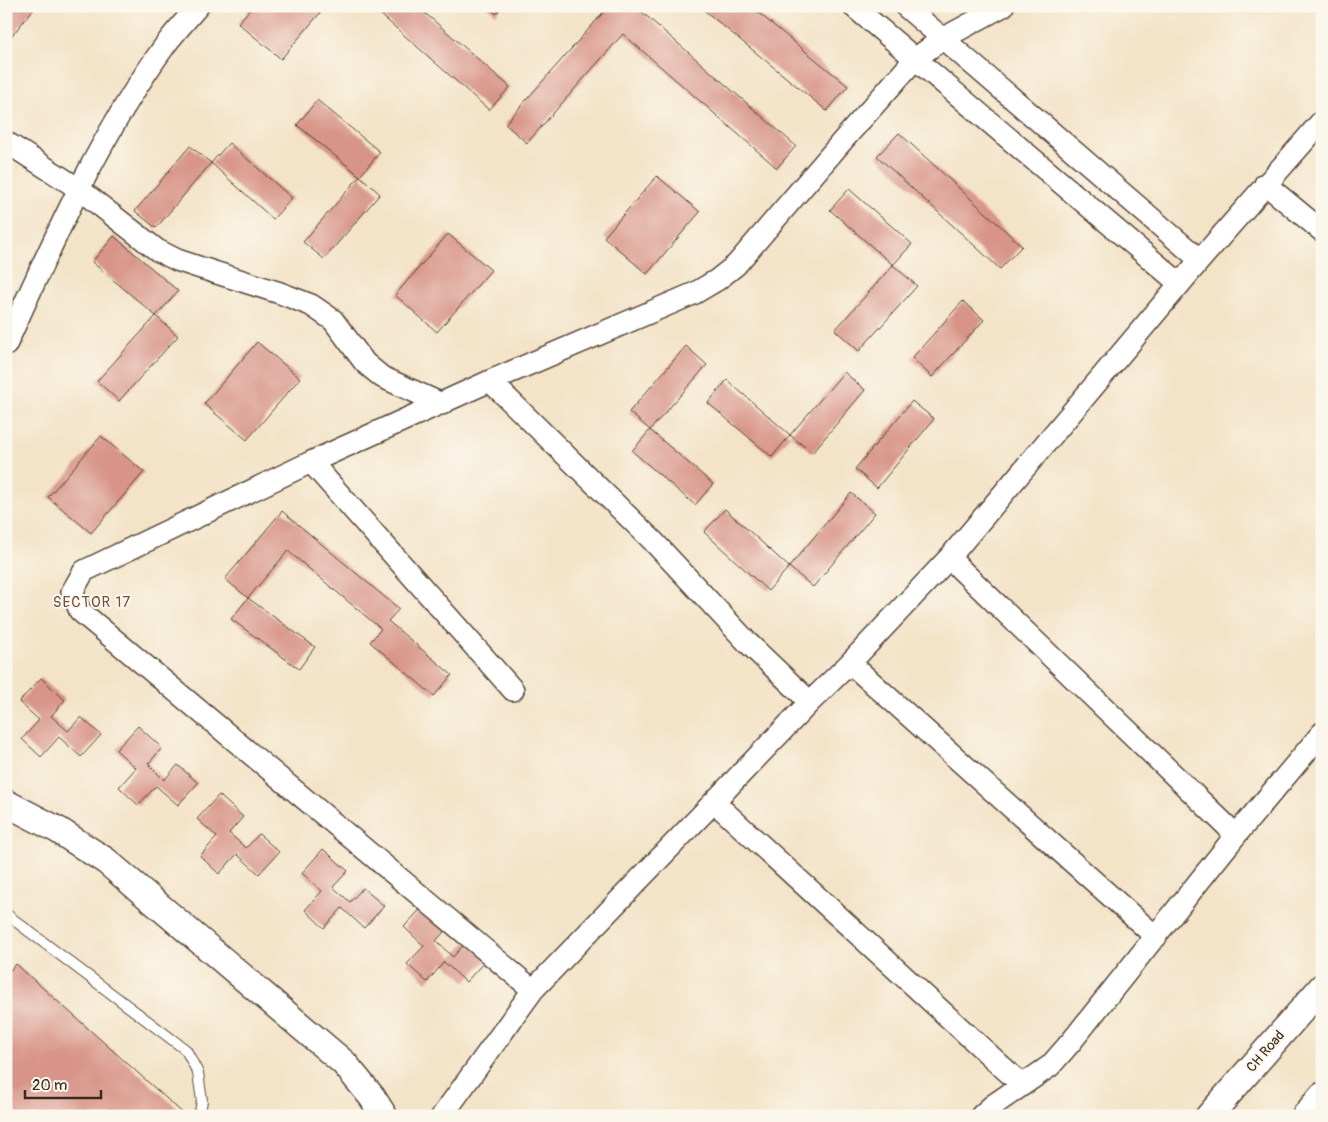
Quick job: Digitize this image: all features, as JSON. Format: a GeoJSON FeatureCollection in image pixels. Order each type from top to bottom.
{"type":"FeatureCollection","features":[{"type":"Feature","properties":{"kind":"street"},"geometry":{"type":"LineString","coordinates":[[6,345],[79,189],[126,104],[167,43],[198,6]]}},
{"type":"Feature","properties":{"kind":"street"},"geometry":{"type":"LineString","coordinates":[[853,6],[1180,284]]}},
{"type":"Feature","properties":{"kind":"street"},"geometry":{"type":"LineString","coordinates":[[905,6],[1200,260]]}},
{"type":"Feature","properties":{"kind":"street"},"geometry":{"type":"LineString","coordinates":[[534,990],[80,611],[72,592],[84,571],[311,462],[490,381],[695,293],[717,280],[736,265],[915,59],[942,39],[1003,6]]}},
{"type":"Feature","properties":{"kind":"street"},"geometry":{"type":"LineString","coordinates":[[442,1116],[534,990],[810,702],[850,663],[948,558],[1265,184],[1322,121]]}},
{"type":"Feature","properties":{"kind":"street"},"geometry":{"type":"LineString","coordinates":[[6,142],[79,189],[157,250],[177,260],[280,293],[310,305],[333,320],[365,363],[382,377],[442,404]]}},
{"type":"Feature","properties":{"kind":"street"},"geometry":{"type":"LineString","coordinates":[[1265,184],[1322,231]]}},
{"type":"Feature","properties":{"kind":"street"},"geometry":{"type":"LineString","coordinates":[[490,381],[653,541],[747,642],[810,702]]}},
{"type":"Feature","properties":{"kind":"street"},"geometry":{"type":"LineString","coordinates":[[311,462],[513,690]]}},
{"type":"Feature","properties":{"kind":"street"},"geometry":{"type":"LineString","coordinates":[[948,558],[1236,835]]}},
{"type":"Feature","properties":{"kind":"street"},"geometry":{"type":"LineString","coordinates":[[850,663],[1156,938]]}},
{"type":"Feature","properties":{"kind":"street"},"geometry":{"type":"LineString","coordinates":[[981,1116],[992,1106],[1050,1066],[1156,938],[1236,835],[1322,733]]}},
{"type":"Feature","properties":{"kind":"street"},"geometry":{"type":"LineString","coordinates":[[714,802],[1022,1085]]}},
{"type":"Feature","properties":{"kind":"street"},"geometry":{"type":"LineString","coordinates":[[6,803],[58,830],[106,862],[344,1064],[372,1097],[384,1116]]}},
{"type":"Feature","properties":{"kind":"street","name":"CH Road"},"geometry":{"type":"LineString","coordinates":[[1209,1116],[1322,987]]}},
{"type":"Feature","properties":{"kind":"street"},"geometry":{"type":"LineString","coordinates":[[1305,1116],[1322,1096]]}},
{"type":"Feature","properties":{"kind":"lane"},"geometry":{"type":"LineString","coordinates":[[6,914],[186,1050],[198,1073],[202,1101],[199,1116]]}},
{"type":"Feature","properties":{"kind":"building"},"geometry":{"type":"Polygon","coordinates":[[[6,6],[36,6],[6,43],[6,6]]]}},
{"type":"Feature","properties":{"kind":"building"},"geometry":{"type":"Polygon","coordinates":[[[253,6],[326,6],[281,59],[238,23],[253,6]]]}},
{"type":"Feature","properties":{"kind":"building"},"geometry":{"type":"Polygon","coordinates":[[[371,6],[417,6],[510,87],[489,110],[371,6]]]}},
{"type":"Feature","properties":{"kind":"building"},"geometry":{"type":"Polygon","coordinates":[[[487,6],[502,6],[496,14],[487,6]]]}},
{"type":"Feature","properties":{"kind":"building"},"geometry":{"type":"Polygon","coordinates":[[[609,6],[635,6],[796,146],[777,168],[623,34],[527,143],[505,124],[609,6]]]}},
{"type":"Feature","properties":{"kind":"building"},"geometry":{"type":"Polygon","coordinates":[[[699,6],[750,6],[848,86],[827,111],[699,6]]]}},
{"type":"Feature","properties":{"kind":"building"},"geometry":{"type":"Polygon","coordinates":[[[317,100],[380,152],[360,176],[297,125],[317,100]]]}},
{"type":"Feature","properties":{"kind":"building"},"geometry":{"type":"Polygon","coordinates":[[[899,133],[1022,246],[1000,269],[877,156],[899,133]]]}},
{"type":"Feature","properties":{"kind":"building"},"geometry":{"type":"Polygon","coordinates":[[[229,143],[292,198],[273,219],[211,163],[229,143]]]}},
{"type":"Feature","properties":{"kind":"building"},"geometry":{"type":"Polygon","coordinates":[[[190,146],[211,163],[156,228],[135,211],[190,146]]]}},
{"type":"Feature","properties":{"kind":"building"},"geometry":{"type":"Polygon","coordinates":[[[360,176],[380,194],[324,259],[303,242],[360,176]]]}},
{"type":"Feature","properties":{"kind":"building"},"geometry":{"type":"Polygon","coordinates":[[[657,176],[700,212],[647,274],[604,237],[657,176]]]}},
{"type":"Feature","properties":{"kind":"building"},"geometry":{"type":"Polygon","coordinates":[[[849,189],[912,244],[893,265],[830,210],[849,189]]]}},
{"type":"Feature","properties":{"kind":"building"},"geometry":{"type":"Polygon","coordinates":[[[448,234],[491,270],[437,332],[395,295],[448,234]]]}},
{"type":"Feature","properties":{"kind":"building"},"geometry":{"type":"Polygon","coordinates":[[[114,236],[178,291],[156,316],[92,262],[114,236]]]}},
{"type":"Feature","properties":{"kind":"building"},"geometry":{"type":"Polygon","coordinates":[[[893,265],[917,286],[859,351],[835,330],[893,265]]]}},
{"type":"Feature","properties":{"kind":"building"},"geometry":{"type":"Polygon","coordinates":[[[963,301],[984,320],[932,377],[912,358],[963,301]]]}},
{"type":"Feature","properties":{"kind":"building"},"geometry":{"type":"Polygon","coordinates":[[[156,316],[178,336],[119,401],[97,381],[156,316]]]}},
{"type":"Feature","properties":{"kind":"building"},"geometry":{"type":"Polygon","coordinates":[[[257,342],[300,378],[247,440],[204,404],[257,342]]]}},
{"type":"Feature","properties":{"kind":"building"},"geometry":{"type":"Polygon","coordinates":[[[686,346],[707,365],[650,430],[629,412],[686,346]]]}},
{"type":"Feature","properties":{"kind":"building"},"geometry":{"type":"Polygon","coordinates":[[[844,372],[865,390],[812,453],[790,435],[844,372]]]}},
{"type":"Feature","properties":{"kind":"building"},"geometry":{"type":"Polygon","coordinates":[[[727,380],[790,435],[772,457],[708,403],[727,380]]]}},
{"type":"Feature","properties":{"kind":"building"},"geometry":{"type":"Polygon","coordinates":[[[912,401],[934,419],[877,488],[855,469],[912,401]]]}},
{"type":"Feature","properties":{"kind":"building"},"geometry":{"type":"Polygon","coordinates":[[[650,430],[713,484],[695,505],[632,451],[650,430]]]}},
{"type":"Feature","properties":{"kind":"building"},"geometry":{"type":"Polygon","coordinates":[[[101,436],[144,472],[91,533],[48,497],[101,436]]]}},
{"type":"Feature","properties":{"kind":"building"},"geometry":{"type":"Polygon","coordinates":[[[851,493],[875,513],[813,587],[789,567],[851,493]]]}},
{"type":"Feature","properties":{"kind":"building"},"geometry":{"type":"Polygon","coordinates":[[[725,509],[789,567],[768,591],[704,532],[725,509]]]}},
{"type":"Feature","properties":{"kind":"building"},"geometry":{"type":"Polygon","coordinates":[[[282,511],[399,609],[388,621],[452,675],[434,696],[370,642],[381,629],[288,551],[248,598],[225,579],[282,511]]]}},
{"type":"Feature","properties":{"kind":"building"},"geometry":{"type":"Polygon","coordinates":[[[248,598],[315,647],[299,669],[231,619],[248,598]]]}},
{"type":"Feature","properties":{"kind":"building"},"geometry":{"type":"Polygon","coordinates":[[[41,678],[65,700],[51,716],[68,731],[81,717],[101,735],[81,757],[59,737],[41,757],[22,739],[39,720],[19,702],[41,678]]]}},
{"type":"Feature","properties":{"kind":"building"},"geometry":{"type":"Polygon","coordinates":[[[138,726],[162,748],[148,764],[164,780],[178,765],[198,783],[178,805],[156,786],[138,805],[119,787],[136,768],[116,750],[138,726]]]}},
{"type":"Feature","properties":{"kind":"building"},"geometry":{"type":"Polygon","coordinates":[[[219,795],[243,817],[229,833],[246,848],[259,834],[279,852],[259,874],[237,854],[219,874],[200,856],[217,837],[197,819],[219,795]]]}},
{"type":"Feature","properties":{"kind":"building"},"geometry":{"type":"Polygon","coordinates":[[[323,849],[348,871],[333,887],[350,902],[363,888],[384,906],[364,928],[342,908],[324,928],[305,910],[322,891],[302,873],[323,849]]]}},
{"type":"Feature","properties":{"kind":"building"},"geometry":{"type":"Polygon","coordinates":[[[426,903],[450,925],[436,941],[453,957],[466,942],[486,960],[466,982],[444,962],[427,982],[407,964],[424,946],[404,927],[426,903]]]}},
{"type":"Feature","properties":{"kind":"building"},"geometry":{"type":"Polygon","coordinates":[[[16,964],[186,1116],[6,1116],[6,975],[16,964]]]}},
{"type":"Feature","properties":{"kind":"district","name":"SECTOR 17"},"geometry":{"type":"Point","coordinates":[92,602]}}]}
